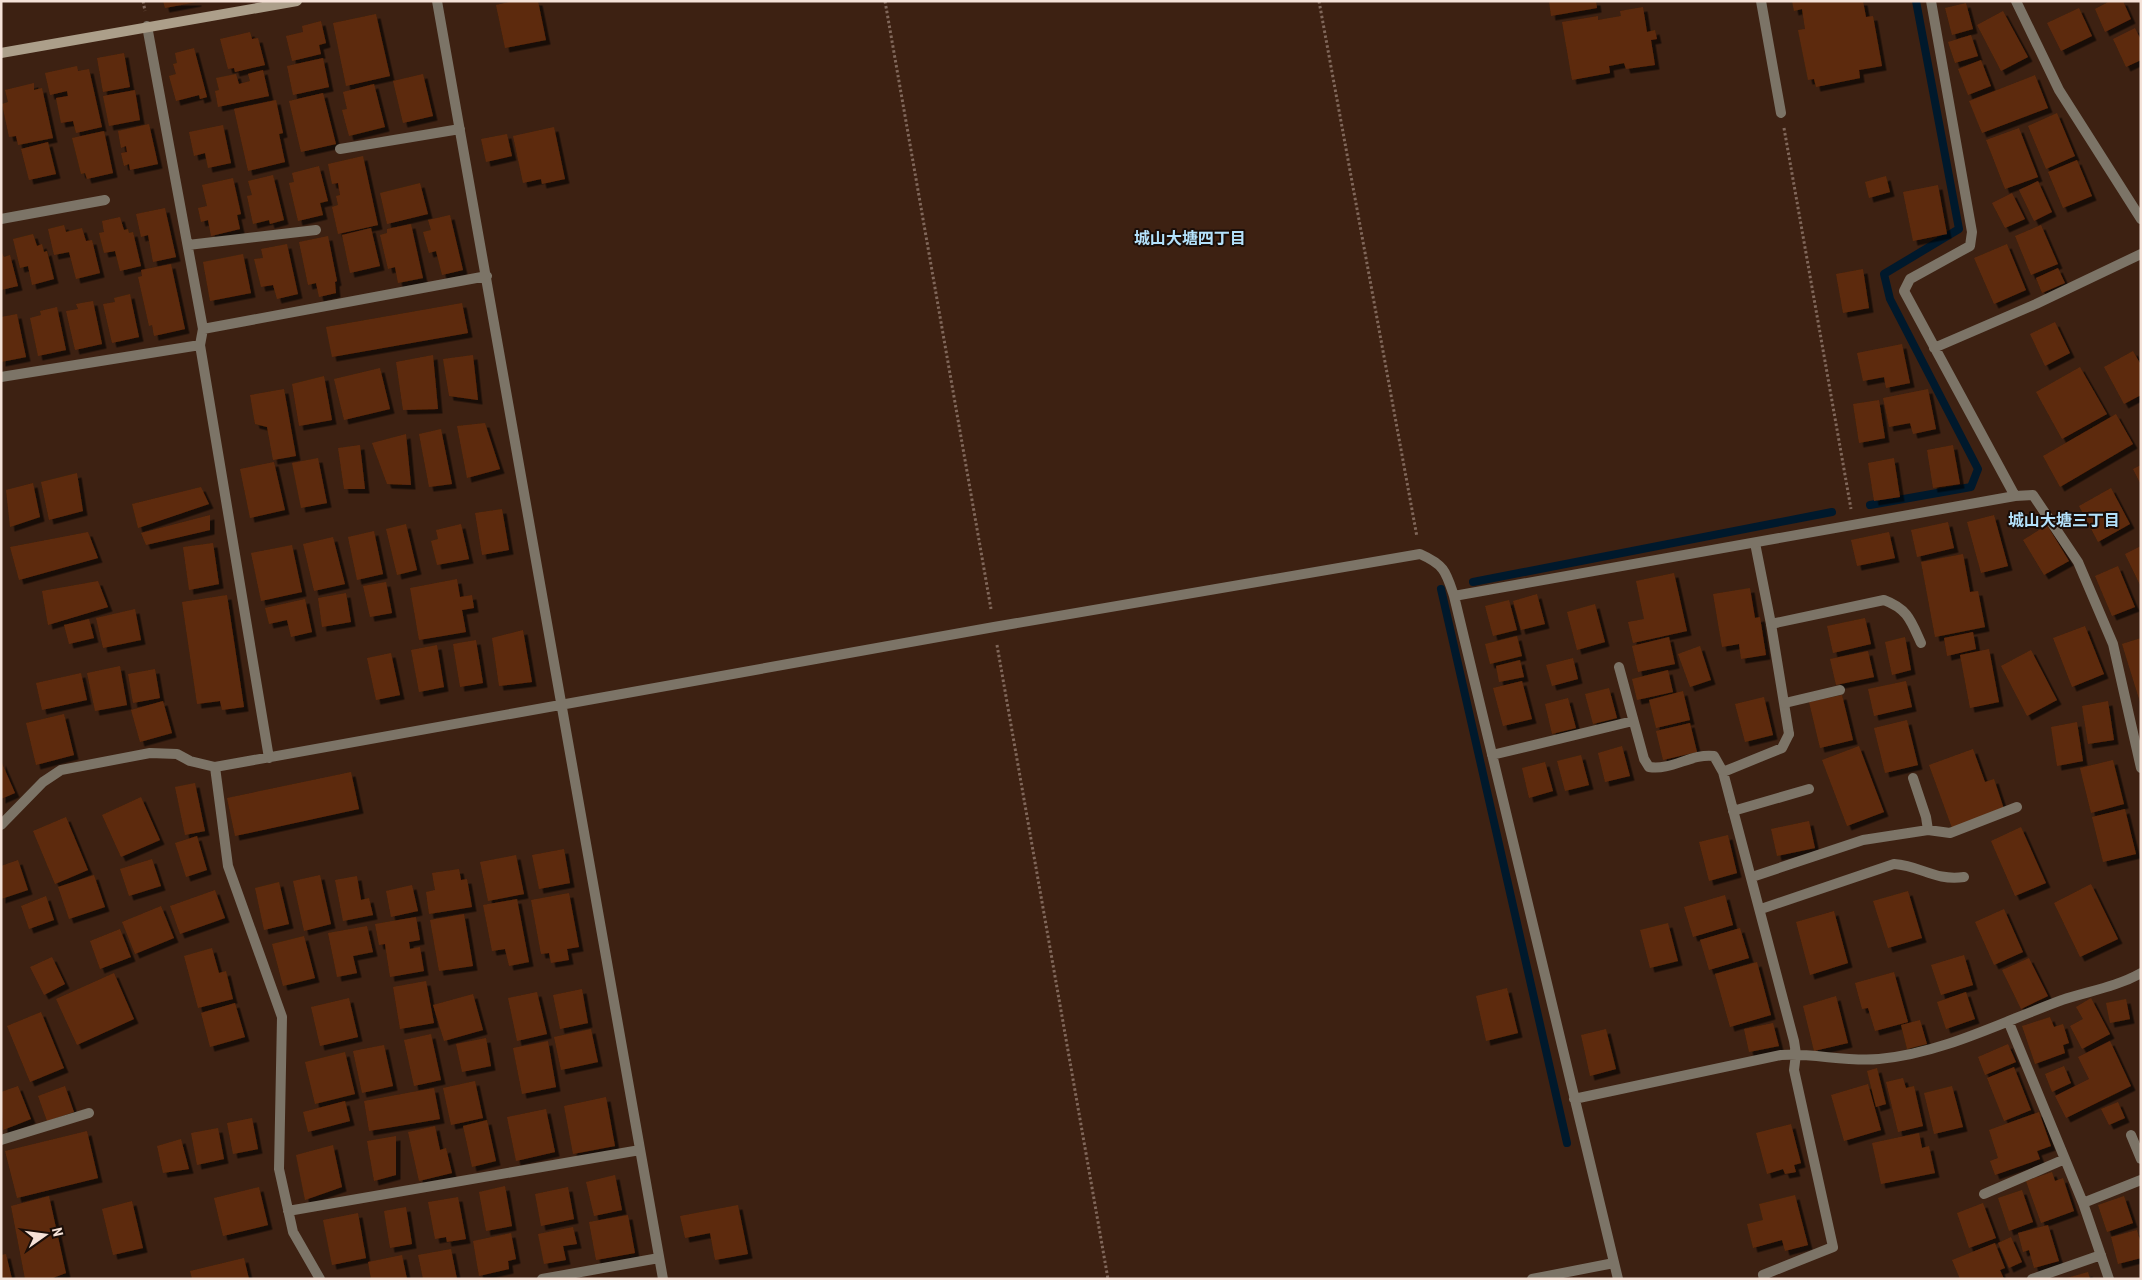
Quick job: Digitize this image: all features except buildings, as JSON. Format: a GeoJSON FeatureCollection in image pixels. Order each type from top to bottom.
{"type":"FeatureCollection","features":[{"type":"Feature","properties":{"kind":"street"},"geometry":{"type":"LineString","coordinates":[[1,53],[297,1]]}},
{"type":"Feature","properties":{"kind":"street"},"geometry":{"type":"LineString","coordinates":[[437,1],[663,1279]]}},
{"type":"Feature","properties":{"kind":"street"},"geometry":{"type":"LineString","coordinates":[[1761,1],[1781,113]]}},
{"type":"Feature","properties":{"kind":"street"},"geometry":{"type":"LineString","coordinates":[[1931,1],[1972,232],[1970,246],[1910,279],[1904,291],[2015,496]]}},
{"type":"Feature","properties":{"kind":"street"},"geometry":{"type":"LineString","coordinates":[[2016,1],[2059,90],[2141,219]]}},
{"type":"Feature","properties":{"kind":"street"},"geometry":{"type":"LineString","coordinates":[[148,26],[203,329],[200,345],[269,758]]}},
{"type":"Feature","properties":{"kind":"street"},"geometry":{"type":"LineString","coordinates":[[340,149],[460,129]]}},
{"type":"Feature","properties":{"kind":"street"},"geometry":{"type":"LineString","coordinates":[[1,219],[105,200]]}},
{"type":"Feature","properties":{"kind":"street"},"geometry":{"type":"LineString","coordinates":[[188,245],[316,230]]}},
{"type":"Feature","properties":{"kind":"street"},"geometry":{"type":"LineString","coordinates":[[1934,348],[2036,304],[2141,254]]}},
{"type":"Feature","properties":{"kind":"street"},"geometry":{"type":"LineString","coordinates":[[203,329],[487,276]]}},
{"type":"Feature","properties":{"kind":"street"},"geometry":{"type":"LineString","coordinates":[[1,377],[200,345]]}},
{"type":"Feature","properties":{"kind":"street"},"geometry":{"type":"LineString","coordinates":[[1454,596],[2015,496],[2033,495],[2078,562],[2113,644],[2141,768]]}},
{"type":"Feature","properties":{"kind":"street"},"geometry":{"type":"LineString","coordinates":[[1723,772],[1782,748],[1789,734],[1771,624],[1755,543]]}},
{"type":"Feature","properties":{"kind":"street"},"geometry":{"type":"LineString","coordinates":[[1,825],[43,782],[61,770],[150,754],[177,754],[190,761],[215,767],[994,627],[1420,554],[1437,561],[1446,571],[1454,596],[1618,1279]]}},
{"type":"Feature","properties":{"kind":"street"},"geometry":{"type":"LineString","coordinates":[[1771,624],[1884,600],[1899,606],[1911,620],[1921,643]]}},
{"type":"Feature","properties":{"kind":"street"},"geometry":{"type":"LineString","coordinates":[[1619,667],[1644,759],[1649,767],[1657,768],[1705,755],[1714,756],[1723,772],[1761,909],[1796,1054],[1794,1070],[1833,1247],[1763,1275],[1764,1279]]}},
{"type":"Feature","properties":{"kind":"street"},"geometry":{"type":"LineString","coordinates":[[1785,703],[1840,690]]}},
{"type":"Feature","properties":{"kind":"street"},"geometry":{"type":"LineString","coordinates":[[1492,755],[1633,721]]}},
{"type":"Feature","properties":{"kind":"street"},"geometry":{"type":"LineString","coordinates":[[215,767],[228,866],[282,1017],[278,1169],[293,1232],[320,1279]]}},
{"type":"Feature","properties":{"kind":"street"},"geometry":{"type":"LineString","coordinates":[[1912,778],[1926,817],[1928,830]]}},
{"type":"Feature","properties":{"kind":"street"},"geometry":{"type":"LineString","coordinates":[[1733,811],[1808,789]]}},
{"type":"Feature","properties":{"kind":"street"},"geometry":{"type":"LineString","coordinates":[[1752,877],[1863,840],[1928,830],[1950,833],[2017,807]]}},
{"type":"Feature","properties":{"kind":"street"},"geometry":{"type":"LineString","coordinates":[[1761,909],[1894,864],[1908,865],[1948,879],[1964,878]]}},
{"type":"Feature","properties":{"kind":"street"},"geometry":{"type":"LineString","coordinates":[[1574,1099],[1796,1054],[1848,1061],[1912,1054],[2009,1023],[2062,1000],[2126,982],[2141,973]]}},
{"type":"Feature","properties":{"kind":"street"},"geometry":{"type":"LineString","coordinates":[[2009,1023],[2084,1203],[2109,1279]]}},
{"type":"Feature","properties":{"kind":"street"},"geometry":{"type":"LineString","coordinates":[[1,1140],[89,1113]]}},
{"type":"Feature","properties":{"kind":"street"},"geometry":{"type":"LineString","coordinates":[[2131,1135],[2141,1159]]}},
{"type":"Feature","properties":{"kind":"street"},"geometry":{"type":"LineString","coordinates":[[288,1211],[640,1150]]}},
{"type":"Feature","properties":{"kind":"street"},"geometry":{"type":"LineString","coordinates":[[1984,1194],[2065,1159]]}},
{"type":"Feature","properties":{"kind":"street"},"geometry":{"type":"LineString","coordinates":[[2084,1203],[2141,1180]]}},
{"type":"Feature","properties":{"kind":"street"},"geometry":{"type":"LineString","coordinates":[[2032,1279],[2101,1255]]}},
{"type":"Feature","properties":{"kind":"street"},"geometry":{"type":"LineString","coordinates":[[542,1279],[659,1258]]}},
{"type":"Feature","properties":{"kind":"street"},"geometry":{"type":"LineString","coordinates":[[1532,1279],[1614,1263]]}},
{"type":"Feature","properties":{"kind":"path"},"geometry":{"type":"LineString","coordinates":[[885,1],[1108,1279]]}},
{"type":"Feature","properties":{"kind":"path"},"geometry":{"type":"LineString","coordinates":[[1318,1],[1420,554]]}},
{"type":"Feature","properties":{"kind":"path"},"geometry":{"type":"LineString","coordinates":[[1781,113],[1854,525]]}},
{"type":"Feature","properties":{"kind":"waterway"},"geometry":{"type":"LineString","coordinates":[[1870,505],[1971,487],[1978,469],[1890,299],[1884,274],[1959,229],[1916,1]]}},
{"type":"Feature","properties":{"kind":"waterway"},"geometry":{"type":"LineString","coordinates":[[1473,582],[1832,512]]}},
{"type":"Feature","properties":{"kind":"waterway"},"geometry":{"type":"LineString","coordinates":[[1441,589],[1567,1143]]}},
{"type":"Feature","properties":{"kind":"district","name":"城山大塘四丁目"},"geometry":{"type":"Point","coordinates":[1190,238]}},
{"type":"Feature","properties":{"kind":"district","name":"城山大塘三丁目"},"geometry":{"type":"Point","coordinates":[2064,520]}}]}
